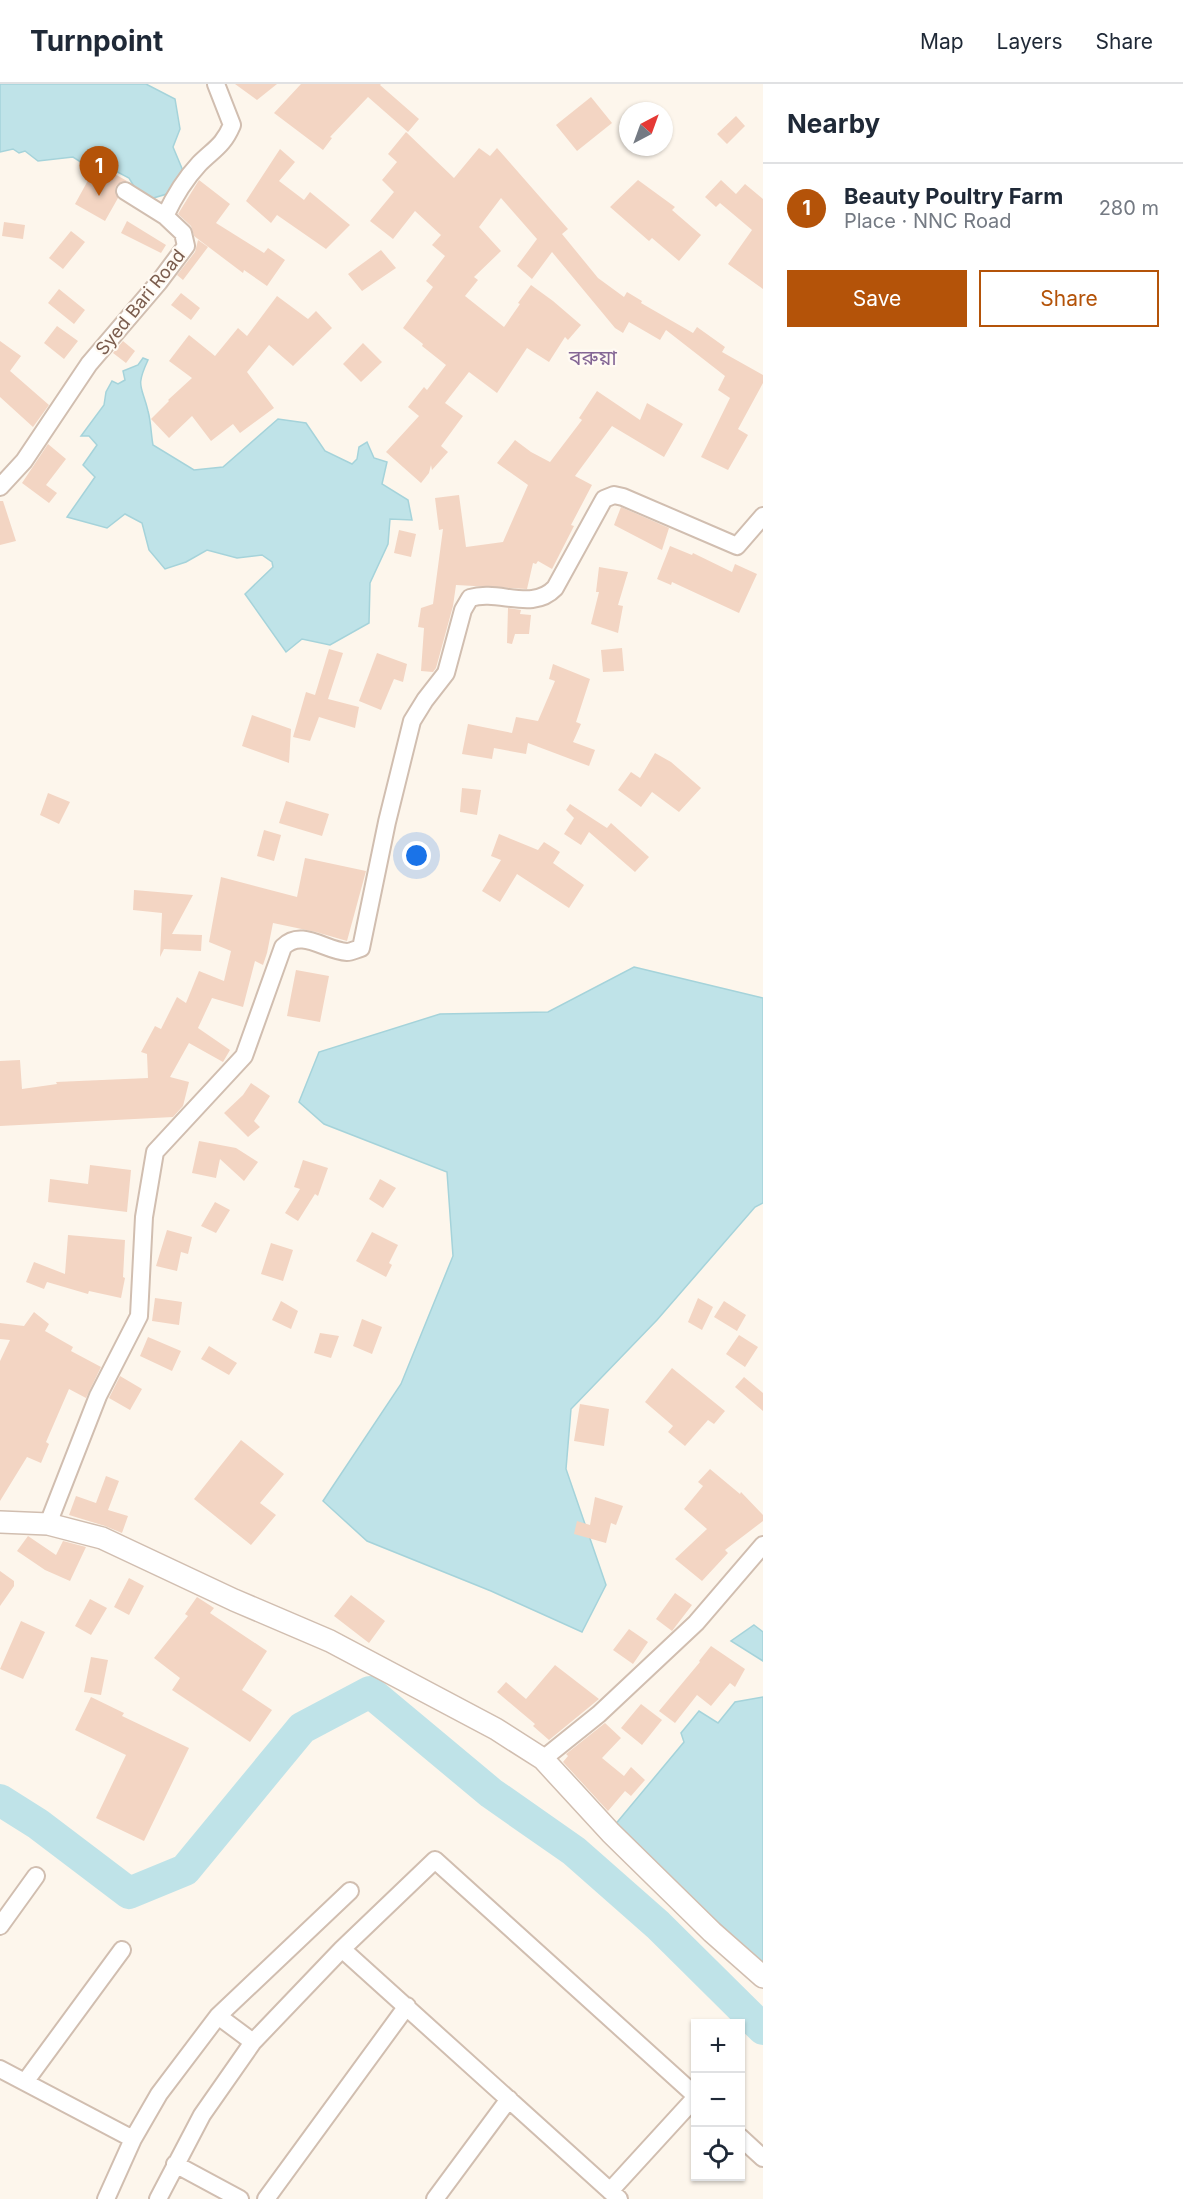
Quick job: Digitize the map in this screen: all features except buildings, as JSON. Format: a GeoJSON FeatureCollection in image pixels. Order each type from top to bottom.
{"type":"FeatureCollection","features":[{"type":"Feature","properties":{"kind":"street"},"geometry":{"type":"LineString","coordinates":[[125,191],[165,216],[174,197],[198,165],[225,141],[232,125],[216,84]]}},
{"type":"Feature","properties":{"kind":"street","name":"Syed Bari Road"},"geometry":{"type":"LineString","coordinates":[[0,487],[24,461],[90,364],[186,246],[183,233],[165,216]]}},
{"type":"Feature","properties":{"kind":"street"},"geometry":{"type":"LineString","coordinates":[[48,1524],[98,1396],[139,1316],[144,1217],[155,1152],[244,1056],[284,947],[289,941],[297,938],[347,952],[361,948],[387,822],[412,721],[446,673],[463,610],[470,598],[481,595],[535,601],[547,597],[555,588],[604,499],[614,495],[737,546],[763,516]]}},
{"type":"Feature","properties":{"kind":"street"},"geometry":{"type":"LineString","coordinates":[[0,1522],[48,1524],[102,1539],[330,1641],[496,1729],[543,1759],[611,1833],[712,1932],[763,1977]]}},
{"type":"Feature","properties":{"kind":"street"},"geometry":{"type":"LineString","coordinates":[[543,1759],[599,1714],[696,1623],[763,1545]]}},
{"type":"Feature","properties":{"kind":"street"},"geometry":{"type":"LineString","coordinates":[[158,2199],[202,2115],[252,2042],[342,1949],[435,1860],[691,2091]]}},
{"type":"Feature","properties":{"kind":"street"},"geometry":{"type":"LineString","coordinates":[[0,1926],[36,1876]]}},
{"type":"Feature","properties":{"kind":"street"},"geometry":{"type":"LineString","coordinates":[[106,2199],[133,2139],[159,2094],[218,2016],[350,1891]]}},
{"type":"Feature","properties":{"kind":"street"},"geometry":{"type":"LineString","coordinates":[[342,1949],[509,2099],[607,2194],[691,2102]]}},
{"type":"Feature","properties":{"kind":"street"},"geometry":{"type":"LineString","coordinates":[[25,2082],[122,1950]]}},
{"type":"Feature","properties":{"kind":"street"},"geometry":{"type":"LineString","coordinates":[[266,2199],[406,2006]]}},
{"type":"Feature","properties":{"kind":"street"},"geometry":{"type":"LineString","coordinates":[[218,2016],[252,2042]]}},
{"type":"Feature","properties":{"kind":"street"},"geometry":{"type":"LineString","coordinates":[[0,2069],[133,2139]]}},
{"type":"Feature","properties":{"kind":"street"},"geometry":{"type":"LineString","coordinates":[[435,2199],[509,2099]]}},
{"type":"Feature","properties":{"kind":"street"},"geometry":{"type":"LineString","coordinates":[[745,2141],[763,2158]]}},
{"type":"Feature","properties":{"kind":"street"},"geometry":{"type":"LineString","coordinates":[[175,2164],[240,2199]]}},
{"type":"Feature","properties":{"kind":"water"},"geometry":{"type":"Polygon","coordinates":[[[0,84],[146,84],[175,99],[180,129],[173,147],[186,178],[177,191],[143,201],[129,178],[95,160],[90,168],[73,157],[38,161],[25,151],[19,153],[13,149],[0,152],[0,84]]]}},
{"type":"Feature","properties":{"kind":"water"},"geometry":{"type":"Polygon","coordinates":[[[143,358],[148,360],[141,386],[149,415],[153,445],[194,470],[223,467],[278,419],[306,423],[325,451],[352,464],[357,459],[359,447],[367,442],[374,458],[387,462],[382,484],[408,500],[412,520],[390,519],[388,544],[370,583],[369,623],[330,645],[302,639],[286,652],[245,594],[273,567],[272,562],[262,555],[237,558],[207,550],[186,562],[165,569],[149,550],[142,523],[125,514],[107,528],[67,517],[95,477],[83,465],[97,445],[89,436],[81,436],[104,405],[106,392],[112,381],[118,384],[125,380],[123,371],[138,365],[143,358]]]}},
{"type":"Feature","properties":{"kind":"water"},"geometry":{"type":"Polygon","coordinates":[[[634,967],[763,998],[763,1203],[755,1207],[657,1320],[571,1409],[566,1469],[606,1585],[582,1632],[491,1591],[367,1541],[323,1501],[401,1384],[453,1256],[447,1172],[324,1124],[299,1102],[319,1052],[440,1014],[548,1012],[634,967]]]}},
{"type":"Feature","properties":{"kind":"water"},"geometry":{"type":"Polygon","coordinates":[[[754,1625],[763,1632],[763,1661],[731,1641],[754,1625]]]}},
{"type":"Feature","properties":{"kind":"water"},"geometry":{"type":"Polygon","coordinates":[[[763,1697],[763,1964],[614,1826],[684,1742],[681,1733],[699,1711],[718,1723],[735,1702],[763,1697]]]}},
{"type":"Feature","properties":{"kind":"waterway"},"geometry":{"type":"LineString","coordinates":[[0,1800],[38,1824],[129,1893],[185,1870],[302,1728],[370,1692],[491,1793],[574,1851],[658,1925],[763,2029]]}},
{"type":"Feature","properties":{"kind":"place","name":"Beauty Poultry Farm"},"geometry":{"type":"Point","coordinates":[99,196]}},
{"type":"Feature","properties":{"kind":"district","name":"বরুয়া"},"geometry":{"type":"Point","coordinates":[593,357]}}]}
